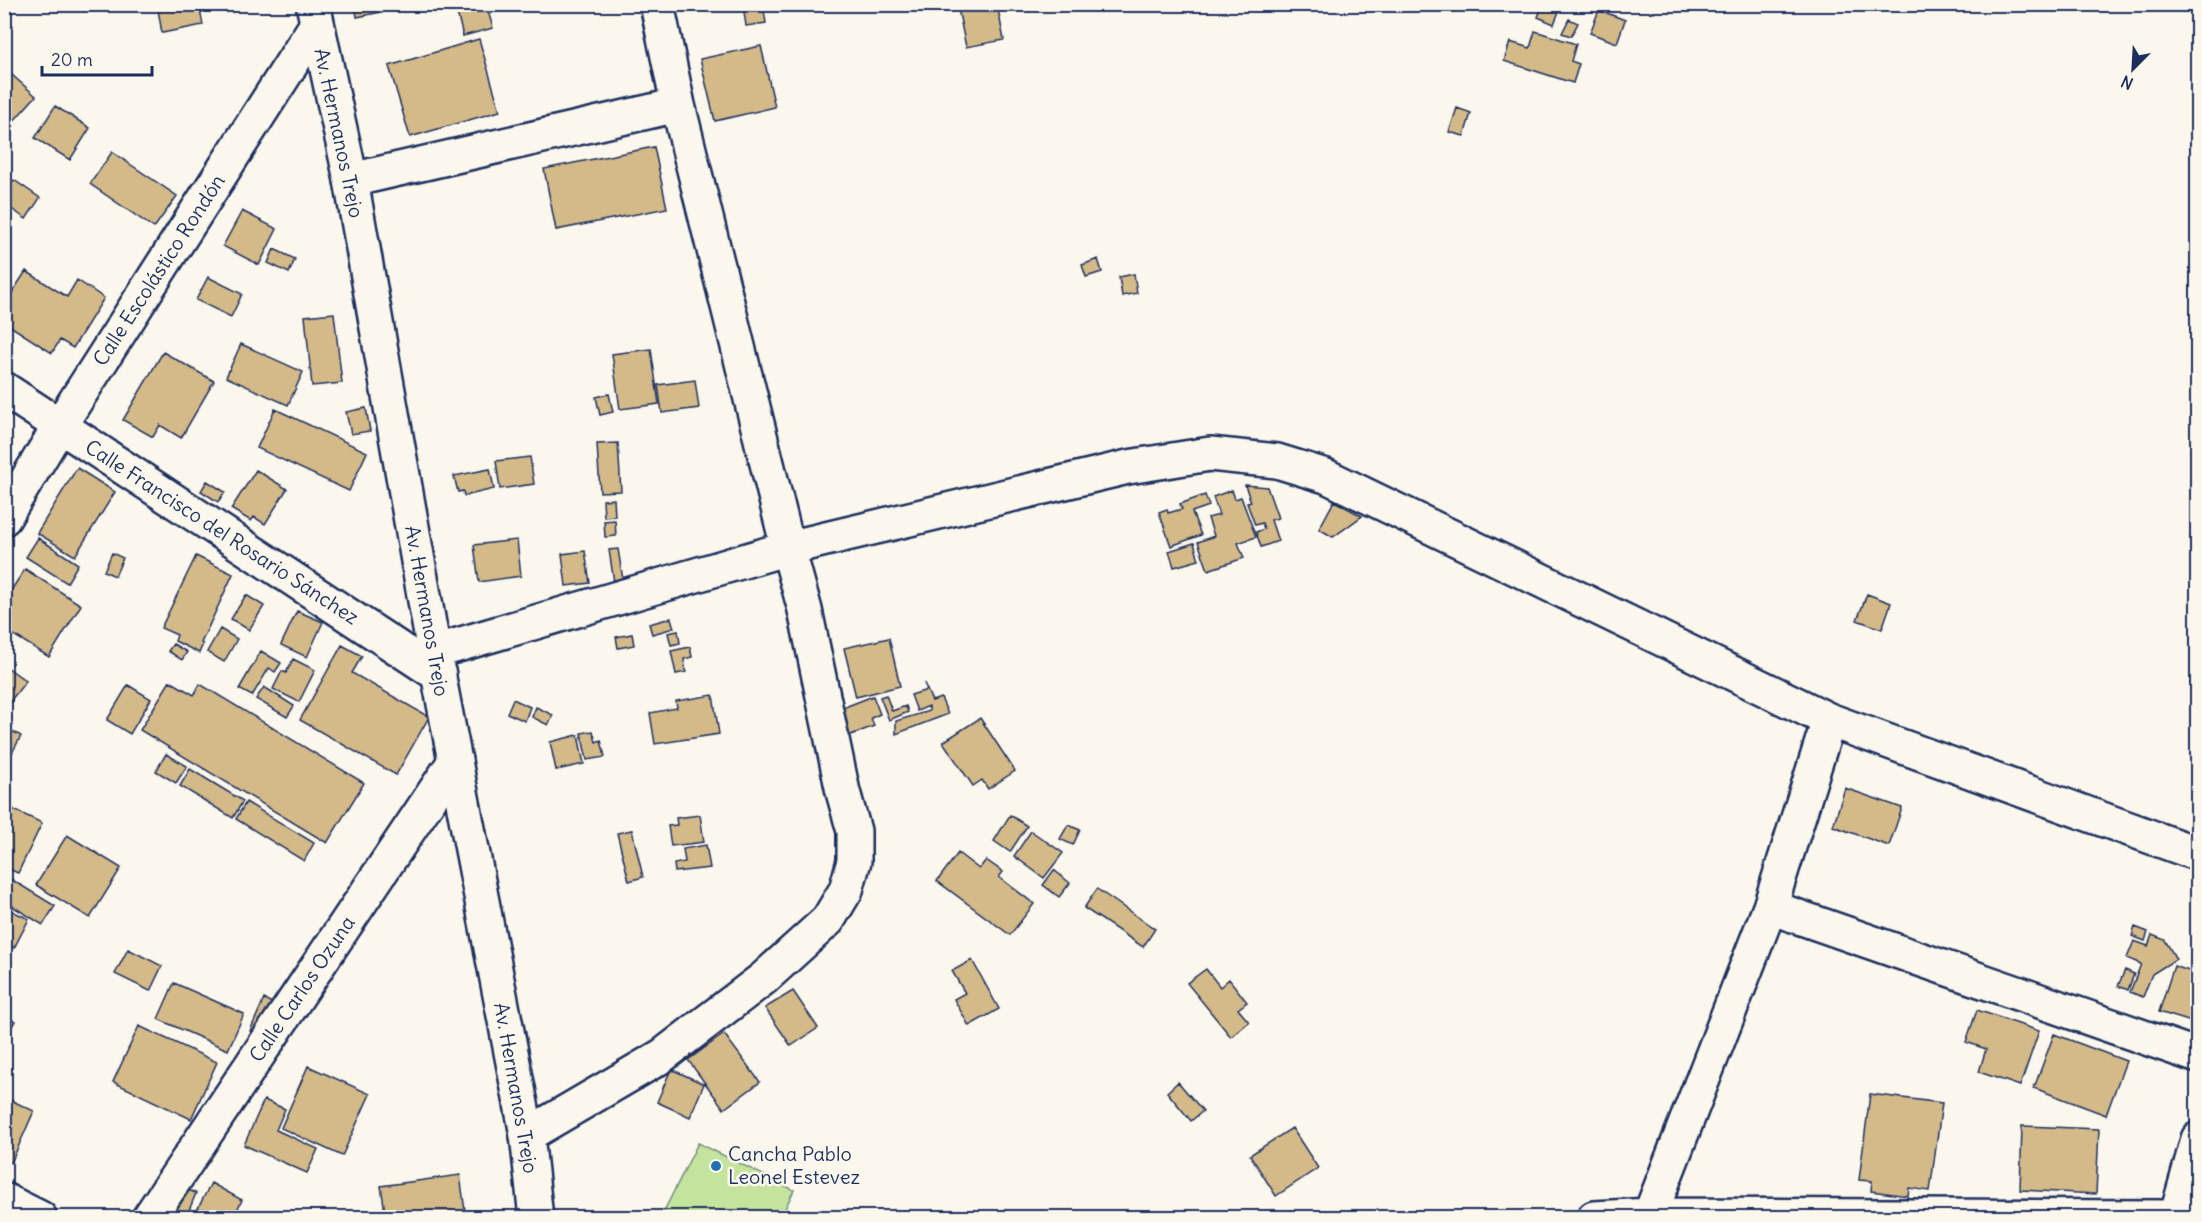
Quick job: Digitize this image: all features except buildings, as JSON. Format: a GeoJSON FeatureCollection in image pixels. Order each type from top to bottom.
{"type":"FeatureCollection","features":[{"type":"Feature","properties":{"kind":"street"},"geometry":{"type":"LineString","coordinates":[[527,1135],[662,1056],[755,985],[828,920],[846,890],[854,861],[854,831],[843,792],[805,610],[678,105],[657,4]]}},
{"type":"Feature","properties":{"kind":"street","name":"Av. Hermanos Trejo"},"geometry":{"type":"LineString","coordinates":[[315,14],[351,180],[436,663],[527,1135],[536,1218]]}},
{"type":"Feature","properties":{"kind":"street","name":"Calle Escolástico Rondón"},"geometry":{"type":"LineString","coordinates":[[4,518],[315,14]]}},
{"type":"Feature","properties":{"kind":"street"},"geometry":{"type":"LineString","coordinates":[[351,180],[678,105]]}},
{"type":"Feature","properties":{"kind":"street","name":"Calle Francisco del Rosario Sánchez"},"geometry":{"type":"LineString","coordinates":[[4,389],[436,663]]}},
{"type":"Feature","properties":{"kind":"street"},"geometry":{"type":"LineString","coordinates":[[436,663],[788,549],[1128,467],[1210,454],[1277,461],[1326,476],[1830,720],[2198,854]]}},
{"type":"Feature","properties":{"kind":"street"},"geometry":{"type":"LineString","coordinates":[[1650,1215],[1770,907],[1830,720]]}},
{"type":"Feature","properties":{"kind":"street","name":"Calle Carlos Ozuna"},"geometry":{"type":"LineString","coordinates":[[149,1218],[455,760]]}},
{"type":"Feature","properties":{"kind":"street"},"geometry":{"type":"LineString","coordinates":[[1770,907],[2198,1056]]}},
{"type":"Feature","properties":{"kind":"street"},"geometry":{"type":"LineString","coordinates":[[1594,1218],[1650,1215],[2176,1217],[2198,1139]]}},
{"type":"Feature","properties":{"kind":"street"},"geometry":{"type":"LineString","coordinates":[[4,1200],[40,1218]]}},
{"type":"Feature","properties":{"kind":"green space","name":"Cancha Pablo Leonel Estevez"},"geometry":{"type":"Polygon","coordinates":[[[698,1143],[794,1190],[781,1217],[661,1217],[698,1143]]]}},
{"type":"Feature","properties":{"kind":"place","name":"Cancha Pablo Leonel Estevez"},"geometry":{"type":"Point","coordinates":[716,1166]}}]}
